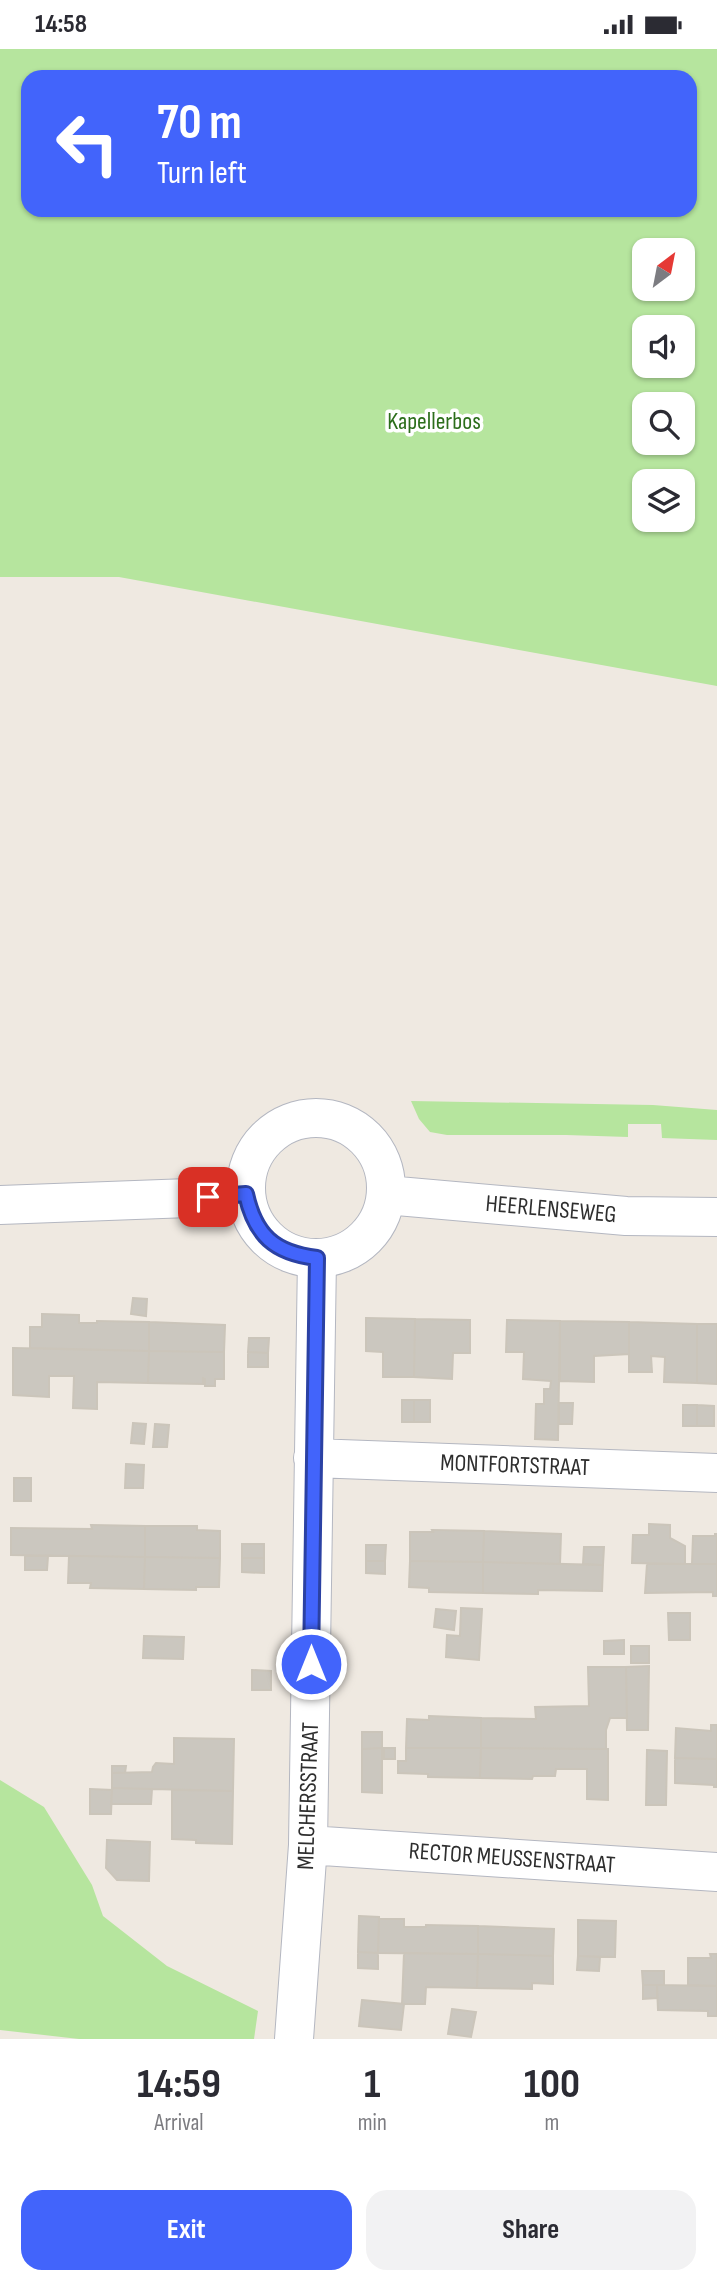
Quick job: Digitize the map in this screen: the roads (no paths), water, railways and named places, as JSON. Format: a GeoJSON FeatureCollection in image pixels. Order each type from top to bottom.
{"type":"FeatureCollection","features":[{"type":"Feature","properties":{"kind":"street"},"geometry":{"type":"LineString","coordinates":[[297,1120],[336,1120],[354,1128],[369,1141],[380,1157],[386,1176],[386,1195],[379,1220],[364,1240],[334,1256],[296,1256],[277,1247],[261,1233],[250,1215],[246,1175],[252,1156],[263,1140],[279,1128],[297,1120]]}},
{"type":"Feature","properties":{"kind":"street"},"geometry":{"type":"LineString","coordinates":[[0,1205],[246,1194]]}},
{"type":"Feature","properties":{"kind":"street","name":"HEERLENSEWEG"},"geometry":{"type":"LineString","coordinates":[[386,1195],[626,1216],[717,1217]]}},
{"type":"Feature","properties":{"kind":"street","name":"MELCHERSSTRAAT"},"geometry":{"type":"LineString","coordinates":[[293,2039],[308,1845],[317,1258]]}},
{"type":"Feature","properties":{"kind":"street","name":"MONTFORTSTRAAT"},"geometry":{"type":"LineString","coordinates":[[313,1458],[717,1473]]}},
{"type":"Feature","properties":{"kind":"street","name":"RECTOR MEUSSENSTRAAT"},"geometry":{"type":"LineString","coordinates":[[308,1845],[717,1872]]}},
{"type":"Feature","properties":{"kind":"park label","name":"Kapellerbos"},"geometry":{"type":"Point","coordinates":[434,421]}}]}
